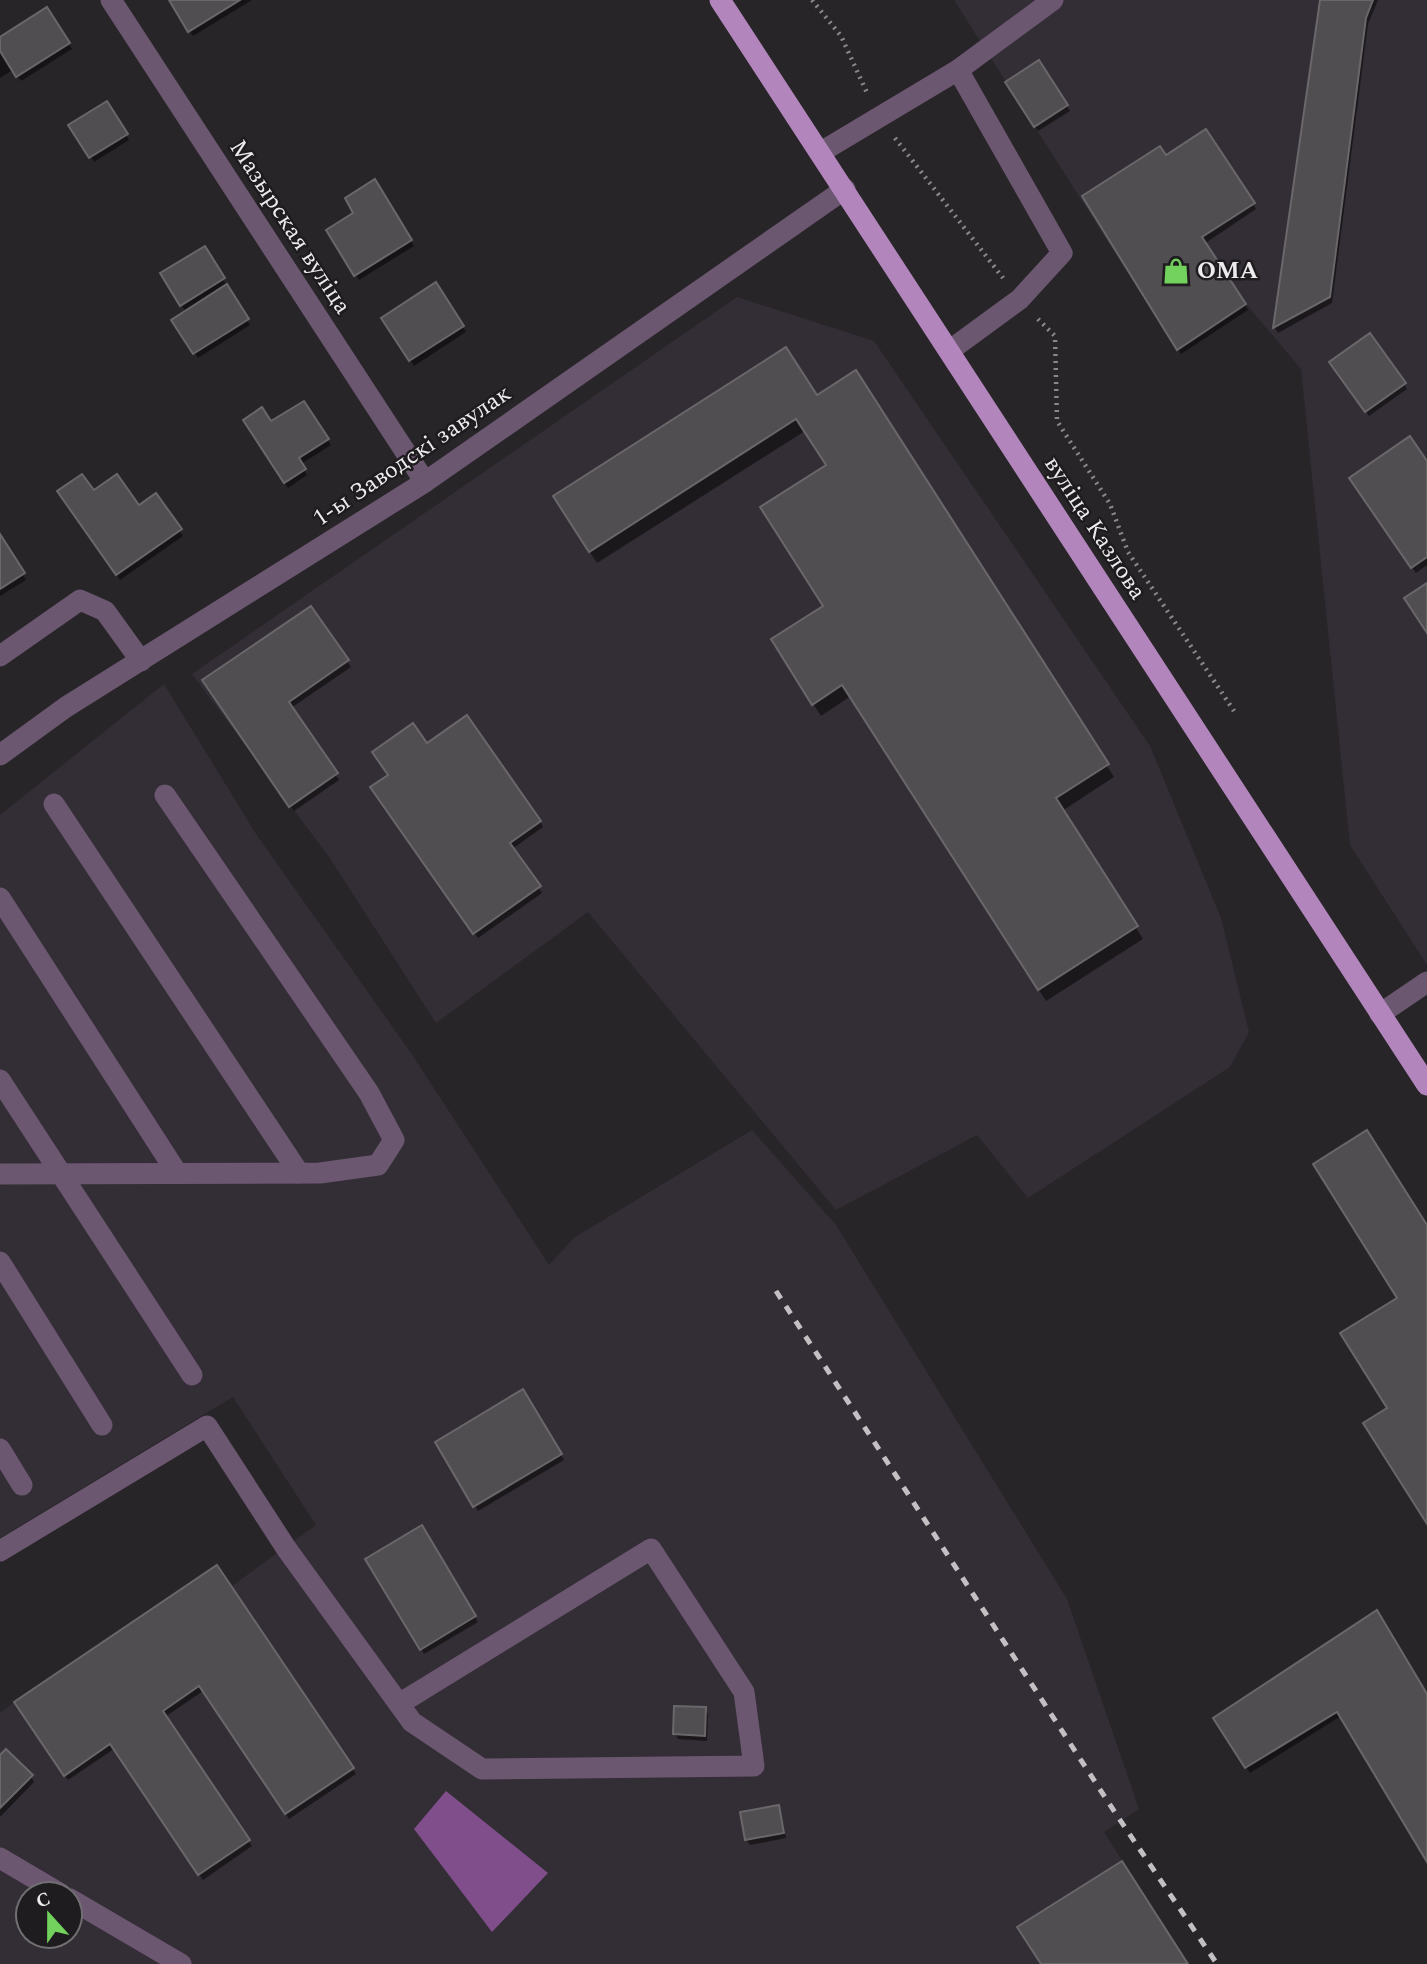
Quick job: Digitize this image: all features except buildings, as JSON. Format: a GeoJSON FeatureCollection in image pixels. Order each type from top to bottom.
{"type":"FeatureCollection","features":[{"type":"Feature","properties":{"kind":"main road","name":"вуліца Казлова"},"geometry":{"type":"LineString","coordinates":[[720,0],[1427,1085]]}},
{"type":"Feature","properties":{"kind":"street","name":"Мазырская вуліца"},"geometry":{"type":"LineString","coordinates":[[111,0],[425,482]]}},
{"type":"Feature","properties":{"kind":"street"},"geometry":{"type":"LineString","coordinates":[[821,152],[958,70],[1053,0]]}},
{"type":"Feature","properties":{"kind":"street"},"geometry":{"type":"LineString","coordinates":[[949,351],[1020,299],[1062,253],[958,70]]}},
{"type":"Feature","properties":{"kind":"street","name":"1-ы Заводскі завулак"},"geometry":{"type":"LineString","coordinates":[[0,755],[66,708],[425,482],[845,189]]}},
{"type":"Feature","properties":{"kind":"street"},"geometry":{"type":"LineString","coordinates":[[0,656],[80,600],[105,611],[141,661]]}},
{"type":"Feature","properties":{"kind":"street"},"geometry":{"type":"LineString","coordinates":[[0,1174],[320,1173],[378,1165],[394,1140],[369,1093],[165,795]]}},
{"type":"Feature","properties":{"kind":"street"},"geometry":{"type":"LineString","coordinates":[[54,804],[299,1173]]}},
{"type":"Feature","properties":{"kind":"street"},"geometry":{"type":"LineString","coordinates":[[0,898],[177,1173]]}},
{"type":"Feature","properties":{"kind":"street"},"geometry":{"type":"LineString","coordinates":[[1380,1014],[1427,982]]}},
{"type":"Feature","properties":{"kind":"street"},"geometry":{"type":"LineString","coordinates":[[0,1080],[192,1375]]}},
{"type":"Feature","properties":{"kind":"street"},"geometry":{"type":"LineString","coordinates":[[0,1262],[102,1425]]}},
{"type":"Feature","properties":{"kind":"street"},"geometry":{"type":"LineString","coordinates":[[0,1551],[206,1426],[286,1548],[412,1722],[482,1769],[754,1766],[744,1692],[651,1549],[399,1704]]}},
{"type":"Feature","properties":{"kind":"street"},"geometry":{"type":"LineString","coordinates":[[0,1449],[22,1485]]}},
{"type":"Feature","properties":{"kind":"street"},"geometry":{"type":"LineString","coordinates":[[0,1858],[37,1880]]}},
{"type":"Feature","properties":{"kind":"street"},"geometry":{"type":"LineString","coordinates":[[84,1907],[181,1964]]}},
{"type":"Feature","properties":{"kind":"path"},"geometry":{"type":"LineString","coordinates":[[812,0],[841,36],[878,116],[1020,299],[1055,336],[1057,421],[1110,504],[1128,552],[1234,711]]}},
{"type":"Feature","properties":{"kind":"shaded area"},"geometry":{"type":"Polygon","coordinates":[[[954,0],[1427,0],[1427,965],[1350,845],[1301,369],[1246,304],[1177,350],[954,0]]]}},
{"type":"Feature","properties":{"kind":"shaded area"},"geometry":{"type":"Polygon","coordinates":[[[737,297],[874,341],[1150,746],[1221,918],[1249,1032],[1230,1067],[1028,1198],[977,1135],[836,1210],[588,912],[436,1023],[329,857],[192,674],[737,297]]]}},
{"type":"Feature","properties":{"kind":"shaded area"},"geometry":{"type":"Polygon","coordinates":[[[164,684],[256,834],[411,1053],[549,1265],[575,1237],[752,1130],[836,1225],[1067,1599],[1139,1809],[1104,1832],[1188,1964],[0,1964],[0,1713],[14,1702],[232,1586],[316,1525],[233,1397],[0,1538],[0,815],[164,684]]]}},
{"type":"Feature","properties":{"kind":"shaded area"},"geometry":{"type":"Polygon","coordinates":[[[446,1791],[548,1873],[492,1932],[414,1829],[446,1791]]]}},
{"type":"Feature","properties":{"kind":"railway"},"geometry":{"type":"LineString","coordinates":[[776,1291],[1116,1814],[1217,1964]]}},
{"type":"Feature","properties":{"kind":"place","name":"ОМА"},"geometry":{"type":"Point","coordinates":[1176,271]}}]}
